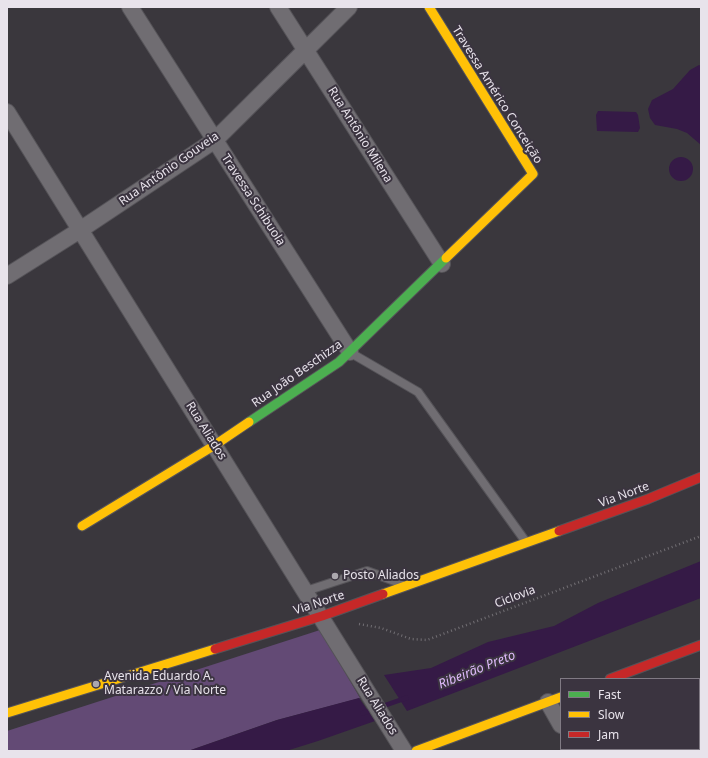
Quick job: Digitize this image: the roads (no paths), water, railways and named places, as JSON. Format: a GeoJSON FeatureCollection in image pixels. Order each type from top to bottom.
{"type":"FeatureCollection","features":[{"type":"Feature","properties":{"kind":"main road","name":"Travessa Américo Conceição"},"geometry":{"type":"LineString","coordinates":[[429,7],[533,174]]}},
{"type":"Feature","properties":{"kind":"main road","name":"Rua João Beschizza"},"geometry":{"type":"LineString","coordinates":[[82,526],[215,444],[350,352],[533,174]]}},
{"type":"Feature","properties":{"kind":"main road","name":"Via Norte"},"geometry":{"type":"LineString","coordinates":[[7,713],[322,616],[648,499],[701,477]]}},
{"type":"Feature","properties":{"kind":"main road"},"geometry":{"type":"LineString","coordinates":[[613,678],[701,644]]}},
{"type":"Feature","properties":{"kind":"main road"},"geometry":{"type":"LineString","coordinates":[[416,751],[554,700]]}},
{"type":"Feature","properties":{"kind":"street","name":"Travessa Schibuola"},"geometry":{"type":"LineString","coordinates":[[130,7],[350,352]]}},
{"type":"Feature","properties":{"kind":"street","name":"Rua Antônio Milena"},"geometry":{"type":"LineString","coordinates":[[278,7],[442,264]]}},
{"type":"Feature","properties":{"kind":"street","name":"Rua Antônio Gouveia"},"geometry":{"type":"LineString","coordinates":[[7,276],[80,230],[215,140],[349,7]]}},
{"type":"Feature","properties":{"kind":"street","name":"Rua Aliados"},"geometry":{"type":"LineString","coordinates":[[7,112],[322,616],[404,751]]}},
{"type":"Feature","properties":{"kind":"street"},"geometry":{"type":"LineString","coordinates":[[554,700],[560,721]]}},
{"type":"Feature","properties":{"kind":"lane"},"geometry":{"type":"LineString","coordinates":[[350,352],[418,392],[527,543]]}},
{"type":"Feature","properties":{"kind":"lane"},"geometry":{"type":"LineString","coordinates":[[306,591],[366,571],[406,586]]}},
{"type":"Feature","properties":{"kind":"water"},"geometry":{"type":"Polygon","coordinates":[[[699,65],[701,66],[701,145],[687,133],[677,129],[655,125],[650,118],[648,109],[652,100],[673,89],[690,70],[699,65]]]}},
{"type":"Feature","properties":{"kind":"water"},"geometry":{"type":"Polygon","coordinates":[[[598,111],[636,112],[638,115],[640,128],[638,132],[597,131],[596,115],[598,111]]]}},
{"type":"Feature","properties":{"kind":"water"},"geometry":{"type":"Polygon","coordinates":[[[681,157],[686,158],[692,164],[692,174],[686,180],[681,181],[676,180],[670,174],[669,169],[670,164],[676,158],[681,157]]]}},
{"type":"Feature","properties":{"kind":"water"},"geometry":{"type":"Polygon","coordinates":[[[701,561],[701,598],[407,711],[384,675],[431,668],[488,642],[554,626],[598,603],[701,561]]]}},
{"type":"Feature","properties":{"kind":"water"},"geometry":{"type":"Polygon","coordinates":[[[359,698],[375,721],[286,751],[188,751],[277,720],[359,698]]]}},
{"type":"Feature","properties":{"kind":"waterway","name":"Ribeirão Preto"},"geometry":{"type":"LineString","coordinates":[[363,713],[406,698]]}},
{"type":"Feature","properties":{"kind":"place","name":"Posto Aliados"},"geometry":{"type":"Point","coordinates":[335,576]}},
{"type":"Feature","properties":{"kind":"place","name":"Avenida Eduardo A. Matarazzo / Via Norte"},"geometry":{"type":"Point","coordinates":[96,684]}}]}
